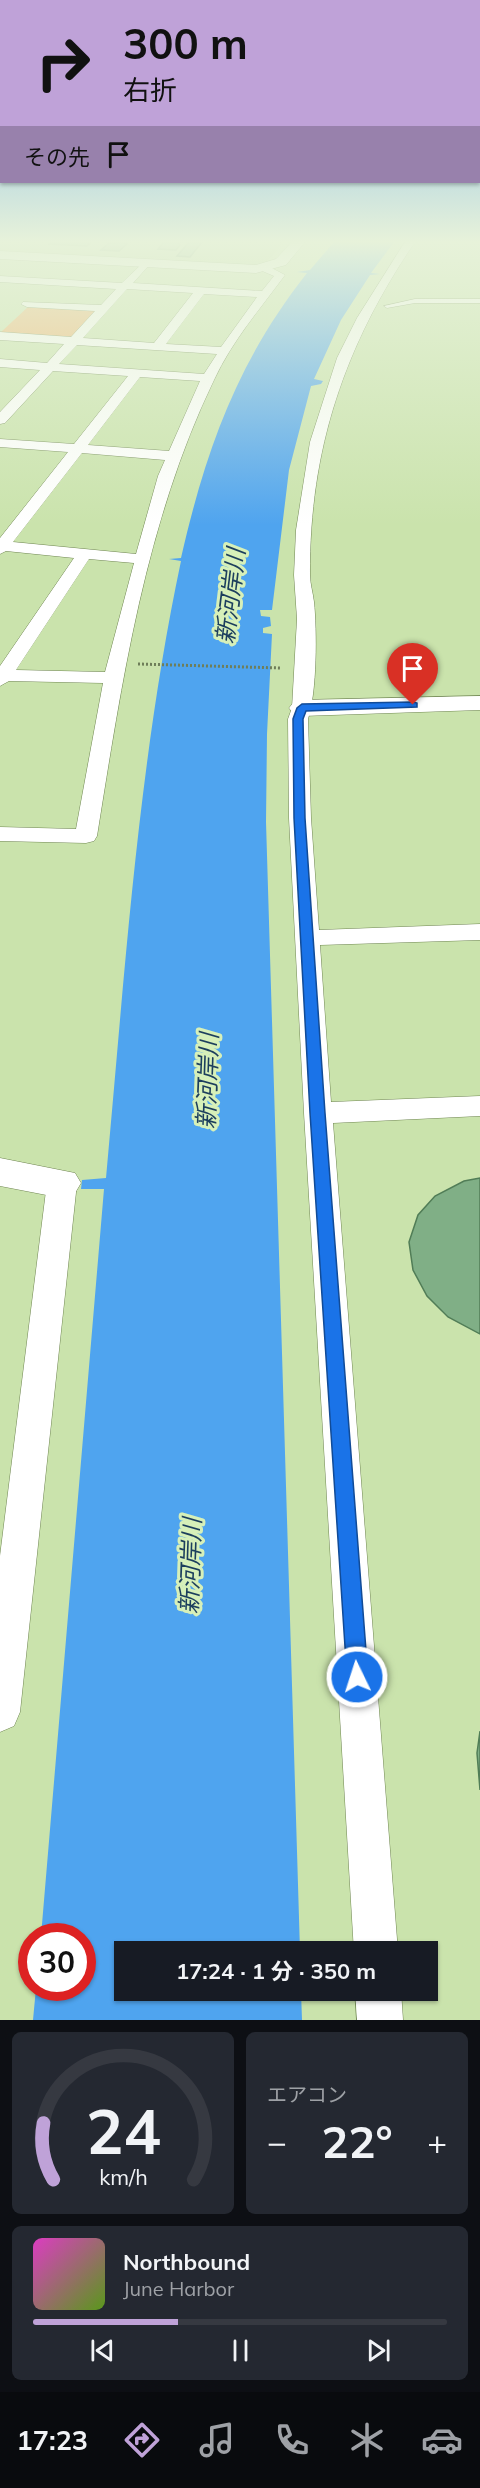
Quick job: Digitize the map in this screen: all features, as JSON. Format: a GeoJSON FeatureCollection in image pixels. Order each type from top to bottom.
{"type":"FeatureCollection","features":[{"type":"Feature","properties":{"kind":"street"},"geometry":{"type":"LineString","coordinates":[[4,336],[224,351]]}},
{"type":"Feature","properties":{"kind":"street"},"geometry":{"type":"LineString","coordinates":[[0,420],[77,336]]}},
{"type":"Feature","properties":{"kind":"street"},"geometry":{"type":"LineString","coordinates":[[157,347],[165,336]]}},
{"type":"Feature","properties":{"kind":"street"},"geometry":{"type":"LineString","coordinates":[[0,834],[86,836],[114,678],[143,559],[173,456],[208,378],[235,336]]}},
{"type":"Feature","properties":{"kind":"street"},"geometry":{"type":"LineString","coordinates":[[353,336],[321,418],[306,513],[302,577],[306,606],[302,708],[298,719],[300,818],[318,1113],[374,1941]]}},
{"type":"Feature","properties":{"kind":"street"},"geometry":{"type":"LineString","coordinates":[[0,363],[208,378]]}},
{"type":"Feature","properties":{"kind":"street"},"geometry":{"type":"LineString","coordinates":[[1,547],[137,373]]}},
{"type":"Feature","properties":{"kind":"street"},"geometry":{"type":"LineString","coordinates":[[0,443],[173,456]]}},
{"type":"Feature","properties":{"kind":"street"},"geometry":{"type":"LineString","coordinates":[[1,547],[143,559]]}},
{"type":"Feature","properties":{"kind":"street"},"geometry":{"type":"LineString","coordinates":[[1,677],[85,553]]}},
{"type":"Feature","properties":{"kind":"street"},"geometry":{"type":"LineString","coordinates":[[1,677],[114,678]]}},
{"type":"Feature","properties":{"kind":"street"},"geometry":{"type":"LineString","coordinates":[[302,708],[480,703]]}},
{"type":"Feature","properties":{"kind":"street"},"geometry":{"type":"LineString","coordinates":[[308,938],[480,932]]}},
{"type":"Feature","properties":{"kind":"street"},"geometry":{"type":"LineString","coordinates":[[318,1113],[480,1106]]}},
{"type":"Feature","properties":{"kind":"street"},"geometry":{"type":"LineString","coordinates":[[0,1172],[62,1183],[0,1712]]}},
{"type":"Feature","properties":{"kind":"street"},"geometry":{"type":"LineString","coordinates":[[379,2001],[380,2020]]}},
{"type":"Feature","properties":{"kind":"path"},"geometry":{"type":"LineString","coordinates":[[135,664],[282,668]]}},
{"type":"Feature","properties":{"kind":"shaded area"},"geometry":{"type":"Polygon","coordinates":[[[46,336],[73,336],[71,338],[46,336]]]}},
{"type":"Feature","properties":{"kind":"water","name":"新河岸川"},"geometry":{"type":"Polygon","coordinates":[[[263,336],[334,336],[314,379],[323,381],[321,384],[311,386],[289,470],[272,610],[260,610],[261,616],[270,617],[271,626],[263,628],[263,633],[272,634],[267,734],[266,822],[300,1941],[114,1941],[114,2001],[301,2001],[302,2020],[33,2020],[35,2001],[96,2001],[96,1923],[42,1923],[104,1189],[81,1189],[82,1180],[106,1178],[143,791],[166,637],[181,561],[169,559],[181,558],[213,443],[243,374],[263,336]]]}},
{"type":"Feature","properties":{"kind":"building"},"geometry":{"type":"Polygon","coordinates":[[[480,1178],[480,1334],[448,1317],[427,1296],[413,1270],[409,1242],[418,1215],[435,1196],[464,1181],[480,1178]]]}},
{"type":"Feature","properties":{"kind":"building"},"geometry":{"type":"Polygon","coordinates":[[[480,1731],[480,1790],[477,1753],[480,1731]]]}},
{"type":"Feature","properties":{"kind":"route"},"geometry":{"type":"LineString","coordinates":[[357,1677],[318,1113],[300,818],[298,719],[302,708],[413,705]]}}]}
